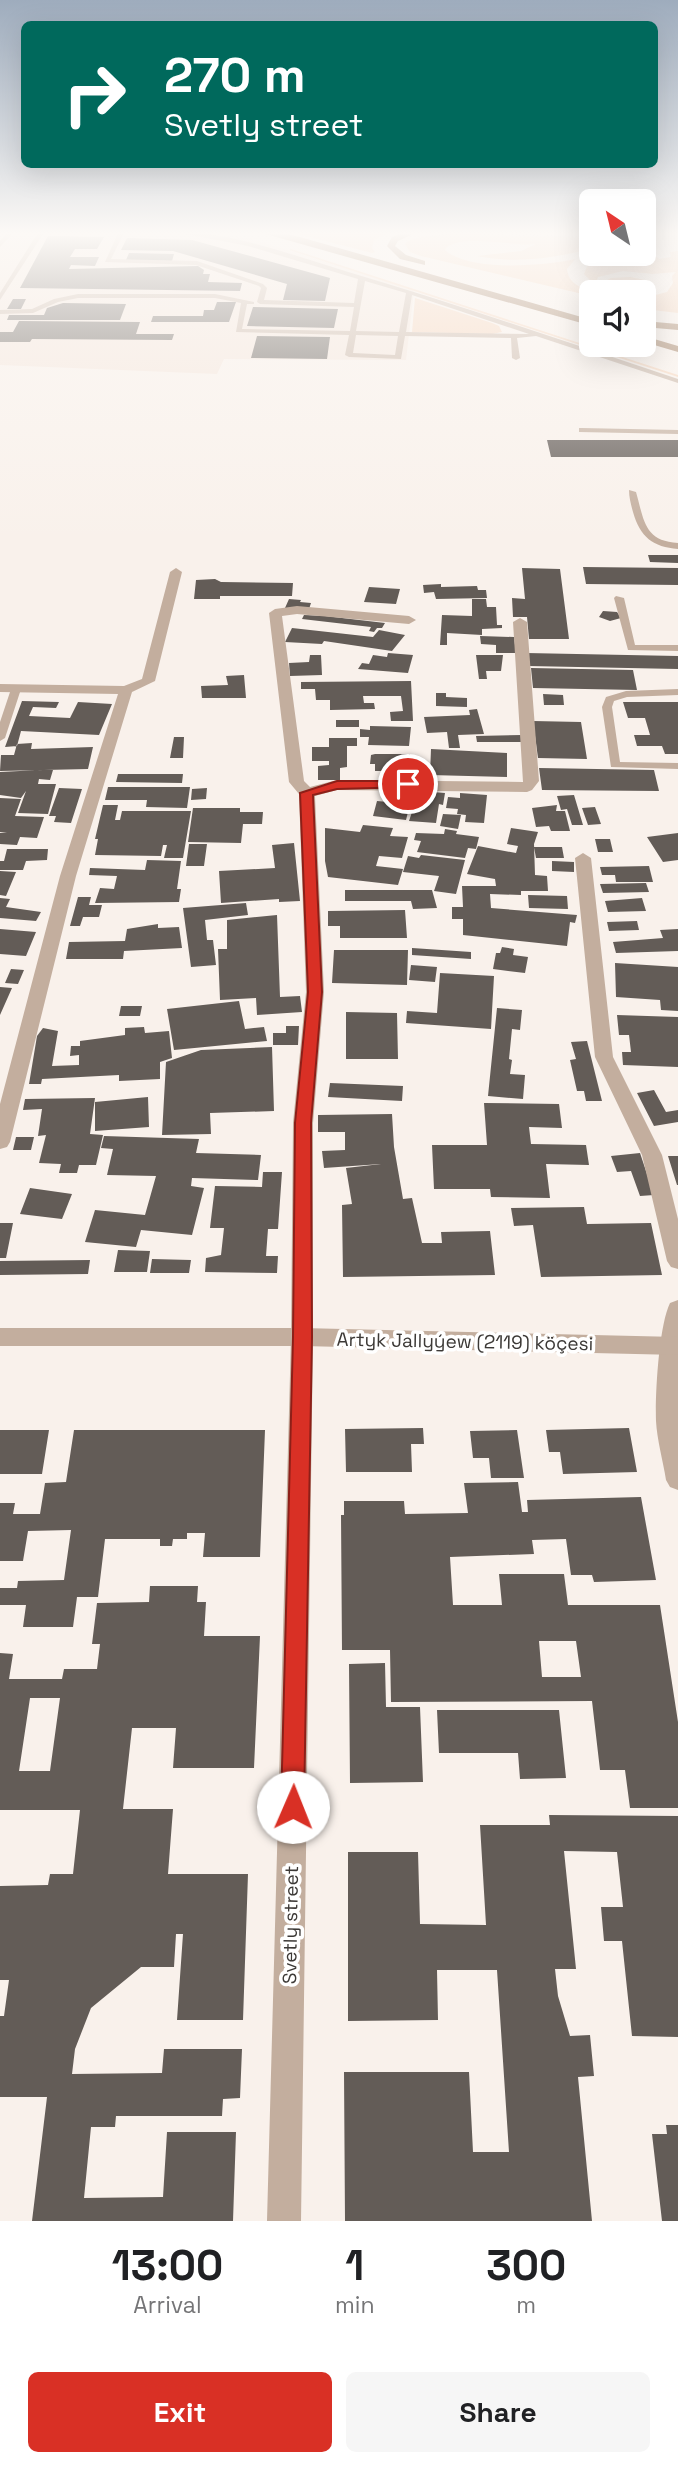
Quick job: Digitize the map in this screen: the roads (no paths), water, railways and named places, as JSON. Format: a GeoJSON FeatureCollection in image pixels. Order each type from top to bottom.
{"type":"FeatureCollection","features":[{"type":"Feature","properties":{"kind":"highway"},"geometry":{"type":"LineString","coordinates":[[656,343],[678,349]]}},
{"type":"Feature","properties":{"kind":"street"},"geometry":{"type":"LineString","coordinates":[[0,688],[126,690],[148,681],[176,572]]}},
{"type":"Feature","properties":{"kind":"street","name":"Svetly street"},"geometry":{"type":"LineString","coordinates":[[284,2221],[302,1337],[303,1123],[315,992],[307,793],[297,782],[275,612],[297,610],[409,620]]}},
{"type":"Feature","properties":{"kind":"street"},"geometry":{"type":"LineString","coordinates":[[307,793],[337,785],[527,787],[531,781],[520,622]]}},
{"type":"Feature","properties":{"kind":"street"},"geometry":{"type":"LineString","coordinates":[[0,1142],[68,876],[126,690]]}},
{"type":"Feature","properties":{"kind":"street"},"geometry":{"type":"LineString","coordinates":[[583,858],[604,1056],[612,1079],[652,1155],[678,1261]]}},
{"type":"Feature","properties":{"kind":"street"},"geometry":{"type":"LineString","coordinates":[[678,1309],[668,1421],[678,1479]]}},
{"type":"Feature","properties":{"kind":"street","name":"Artyk Jallyýew (2119) köçesi"},"geometry":{"type":"LineString","coordinates":[[0,1337],[302,1337],[675,1346]]}},
{"type":"Feature","properties":{"kind":"lane"},"geometry":{"type":"LineString","coordinates":[[353,335],[349,355],[398,356],[401,335]]}},
{"type":"Feature","properties":{"kind":"lane"},"geometry":{"type":"LineString","coordinates":[[384,335],[514,338],[539,336]]}},
{"type":"Feature","properties":{"kind":"lane"},"geometry":{"type":"LineString","coordinates":[[535,335],[678,381]]}},
{"type":"Feature","properties":{"kind":"lane"},"geometry":{"type":"LineString","coordinates":[[514,338],[516,358]]}},
{"type":"Feature","properties":{"kind":"lane"},"geometry":{"type":"LineString","coordinates":[[582,429],[678,432]]}},
{"type":"Feature","properties":{"kind":"lane"},"geometry":{"type":"LineString","coordinates":[[632,492],[645,536],[653,542],[678,546]]}},
{"type":"Feature","properties":{"kind":"lane"},"geometry":{"type":"LineString","coordinates":[[619,598],[632,648],[678,648]]}},
{"type":"Feature","properties":{"kind":"lane"},"geometry":{"type":"LineString","coordinates":[[0,738],[16,689]]}},
{"type":"Feature","properties":{"kind":"lane"},"geometry":{"type":"LineString","coordinates":[[678,692],[626,694],[610,699],[607,707],[615,765],[678,766]]}}]}
